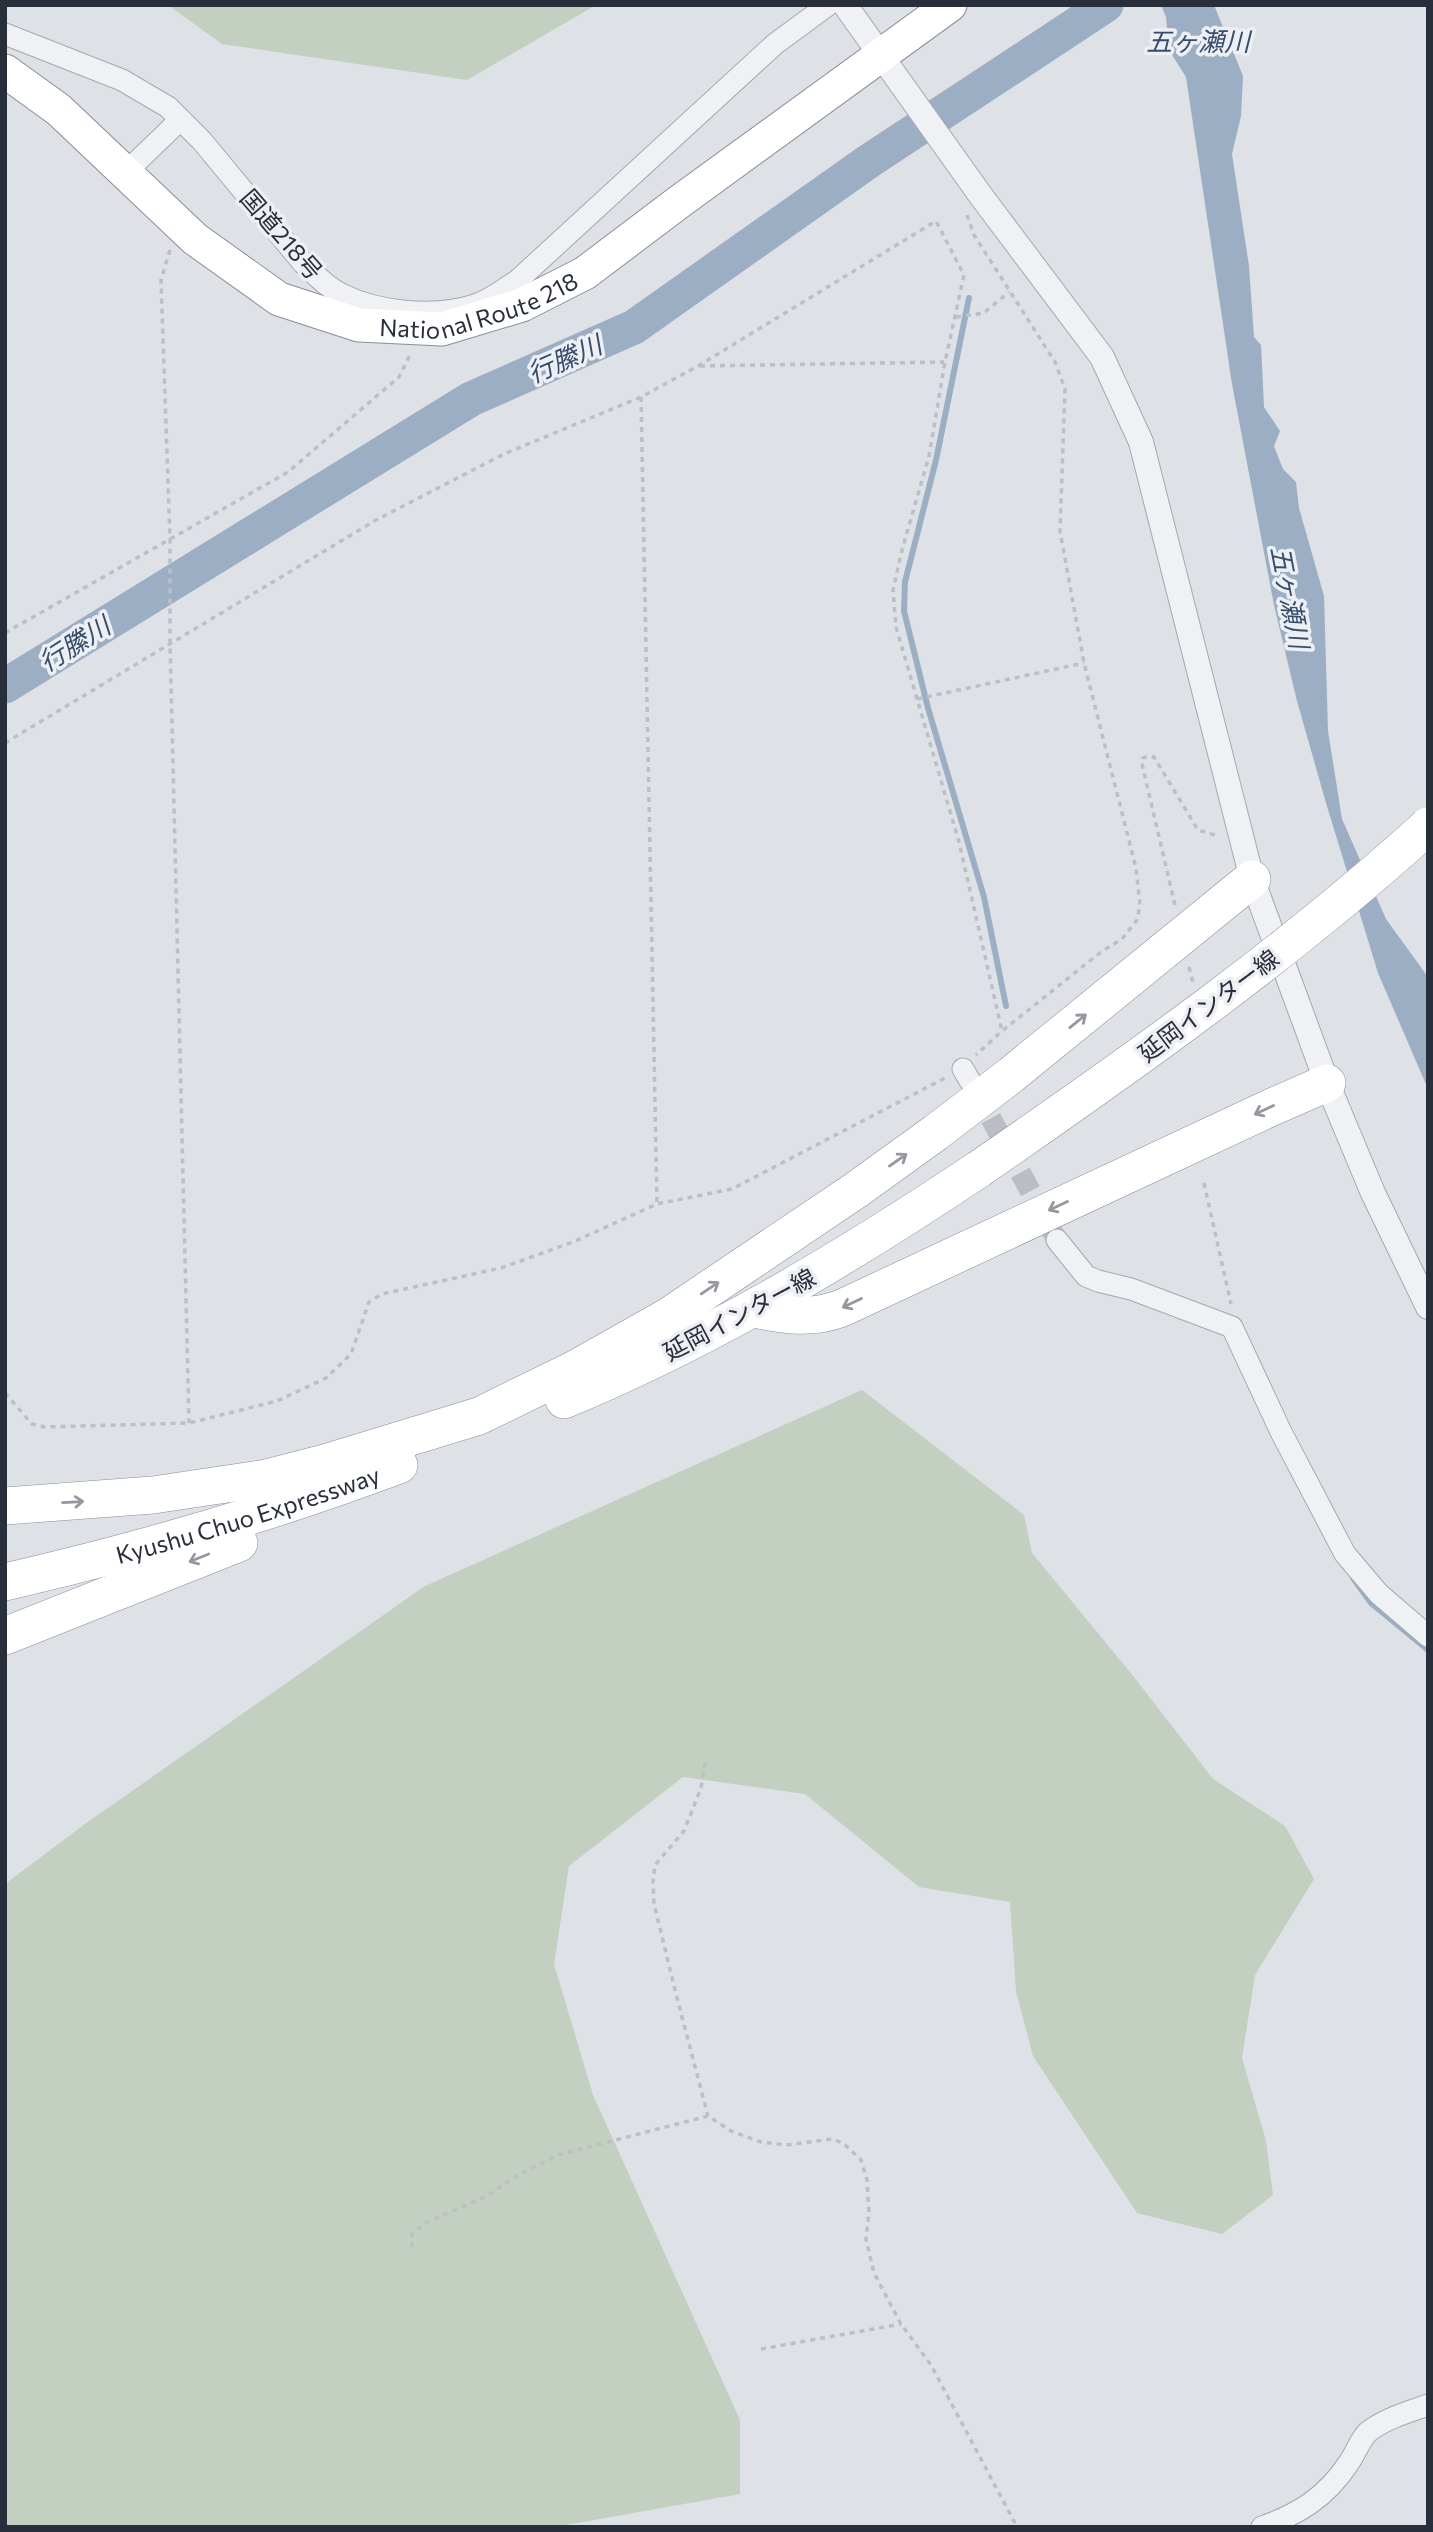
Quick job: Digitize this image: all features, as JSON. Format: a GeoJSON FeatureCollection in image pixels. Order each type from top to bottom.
{"type":"FeatureCollection","features":[{"type":"Feature","properties":{"kind":"highway","name":"National Route 218"},"geometry":{"type":"LineString","coordinates":[[5,71],[59,110],[195,239],[279,299],[359,325],[442,329],[522,305],[585,273],[950,5]]}},
{"type":"Feature","properties":{"kind":"highway","name":"延岡インター線"},"geometry":{"type":"LineString","coordinates":[[482,1424],[595,1387],[753,1309],[870,1241],[979,1170],[1249,976],[1384,866],[1428,826]]}},
{"type":"Feature","properties":{"kind":"highway"},"geometry":{"type":"LineString","coordinates":[[5,1636],[356,1494],[668,1316],[856,1190],[1012,1075],[1247,861]]}},
{"type":"Feature","properties":{"kind":"highway"},"geometry":{"type":"LineString","coordinates":[[753,1309],[807,1317],[842,1308],[1327,1083]]}},
{"type":"Feature","properties":{"kind":"highway","name":"延岡インター線"},"geometry":{"type":"LineString","coordinates":[[482,1424],[748,1298],[891,1222],[979,1170]]}},
{"type":"Feature","properties":{"kind":"highway"},"geometry":{"type":"LineString","coordinates":[[5,1506],[153,1495],[267,1478],[482,1424]]}},
{"type":"Feature","properties":{"kind":"highway","name":"Kyushu Chuo Expressway"},"geometry":{"type":"LineString","coordinates":[[5,1562],[134,1530],[260,1494],[482,1424]]}},
{"type":"Feature","properties":{"kind":"highway","name":"Kyushu Chuo Expressway"},"geometry":{"type":"LineString","coordinates":[[5,1582],[125,1553],[272,1511],[482,1424]]}},
{"type":"Feature","properties":{"kind":"street","name":"国道218号"},"geometry":{"type":"LineString","coordinates":[[5,34],[141,90],[168,107],[202,141],[303,263],[339,293],[358,301],[386,307],[426,311],[475,305],[493,297],[518,280],[775,44],[828,5]]}},
{"type":"Feature","properties":{"kind":"street"},"geometry":{"type":"LineString","coordinates":[[845,5],[981,196],[1102,357],[1141,442],[1247,861],[1327,1083],[1373,1193],[1428,1307]]}},
{"type":"Feature","properties":{"kind":"street"},"geometry":{"type":"LineString","coordinates":[[125,173],[180,120]]}},
{"type":"Feature","properties":{"kind":"street"},"geometry":{"type":"LineString","coordinates":[[1057,1240],[1086,1276],[1142,1293],[1233,1327],[1281,1432],[1345,1554],[1378,1594],[1428,1636]]}},
{"type":"Feature","properties":{"kind":"street"},"geometry":{"type":"LineString","coordinates":[[1262,2527],[1287,2518],[1326,2493],[1335,2484],[1367,2433],[1392,2418],[1428,2405]]}},
{"type":"Feature","properties":{"kind":"path"},"geometry":{"type":"LineString","coordinates":[[5,1393],[32,1424],[45,1427],[189,1423],[277,1401],[326,1378],[351,1354],[369,1303],[382,1294],[501,1268],[573,1242],[657,1204],[732,1189],[967,1075],[1003,1031],[1101,952],[1122,939],[1137,920],[1140,905],[1136,868],[1084,663],[1060,531],[1065,388],[1055,362],[974,235],[967,214],[981,196]]}},
{"type":"Feature","properties":{"kind":"path"},"geometry":{"type":"LineString","coordinates":[[5,743],[376,520],[504,454],[641,397],[698,366],[936,221],[964,275],[945,362],[929,456],[893,590],[896,627],[959,842],[1003,1031]]}},
{"type":"Feature","properties":{"kind":"path"},"geometry":{"type":"LineString","coordinates":[[181,226],[169,252],[162,279],[189,1423]]}},
{"type":"Feature","properties":{"kind":"path"},"geometry":{"type":"LineString","coordinates":[[956,317],[984,313],[1009,292]]}},
{"type":"Feature","properties":{"kind":"path"},"geometry":{"type":"LineString","coordinates":[[5,633],[288,472],[399,377],[411,351],[415,329]]}},
{"type":"Feature","properties":{"kind":"path"},"geometry":{"type":"LineString","coordinates":[[698,366],[945,362]]}},
{"type":"Feature","properties":{"kind":"path"},"geometry":{"type":"LineString","coordinates":[[641,397],[657,1204]]}},
{"type":"Feature","properties":{"kind":"path"},"geometry":{"type":"LineString","coordinates":[[917,699],[1084,663]]}},
{"type":"Feature","properties":{"kind":"path"},"geometry":{"type":"LineString","coordinates":[[1176,908],[1142,764],[1143,758],[1154,757],[1198,830],[1247,861]]}},
{"type":"Feature","properties":{"kind":"path"},"geometry":{"type":"LineString","coordinates":[[1188,960],[1194,986],[1201,988]]}},
{"type":"Feature","properties":{"kind":"path"},"geometry":{"type":"LineString","coordinates":[[1204,1183],[1233,1310],[1233,1327]]}},
{"type":"Feature","properties":{"kind":"path"},"geometry":{"type":"LineString","coordinates":[[705,1763],[701,1788],[684,1830],[655,1866],[653,1882],[654,1904],[669,1968],[708,2116],[731,2131],[761,2142],[786,2145],[832,2139],[843,2143],[861,2160],[867,2180],[869,2212],[866,2239],[874,2273],[901,2324],[931,2365],[1017,2527]]}},
{"type":"Feature","properties":{"kind":"path"},"geometry":{"type":"LineString","coordinates":[[412,2247],[412,2234],[425,2223],[487,2196],[516,2176],[558,2155],[708,2116]]}},
{"type":"Feature","properties":{"kind":"path"},"geometry":{"type":"LineString","coordinates":[[761,2349],[901,2324]]}},
{"type":"Feature","properties":{"kind":"green space"},"geometry":{"type":"Polygon","coordinates":[[[168,5],[596,5],[467,80],[222,44],[168,5]]]}},
{"type":"Feature","properties":{"kind":"green space"},"geometry":{"type":"Polygon","coordinates":[[[862,1390],[1024,1515],[1032,1553],[1213,1779],[1285,1826],[1314,1879],[1255,1975],[1242,2058],[1266,2141],[1273,2195],[1222,2234],[1137,2213],[1033,2056],[1016,1991],[1010,1902],[919,1887],[805,1794],[683,1777],[569,1866],[554,1964],[593,2095],[740,2420],[740,2494],[555,2527],[5,2527],[5,1884],[85,1824],[425,1586],[862,1390]]]}},
{"type":"Feature","properties":{"kind":"water","name":"五ヶ瀬川"},"geometry":{"type":"Polygon","coordinates":[[[1161,5],[1214,5],[1243,76],[1241,116],[1232,154],[1249,266],[1254,337],[1261,345],[1264,407],[1280,431],[1274,446],[1283,469],[1296,482],[1299,508],[1324,596],[1328,731],[1342,819],[1386,919],[1428,977],[1428,1089],[1378,973],[1297,701],[1274,605],[1232,384],[1186,77],[1169,50],[1166,17],[1161,5]]]}},
{"type":"Feature","properties":{"kind":"waterway","name":"行縢川"},"geometry":{"type":"LineString","coordinates":[[5,686],[471,399],[634,327],[869,161],[1106,5]]}},
{"type":"Feature","properties":{"kind":"waterway"},"geometry":{"type":"LineString","coordinates":[[969,298],[936,460],[905,582],[904,611],[928,708],[984,897],[1006,1006]]}},
{"type":"Feature","properties":{"kind":"waterway"},"geometry":{"type":"LineString","coordinates":[[1353,1578],[1371,1603],[1428,1650]]}},
{"type":"Feature","properties":{"kind":"tunnel"},"geometry":{"type":"LineString","coordinates":[[976,1091],[1057,1240]]}}]}
